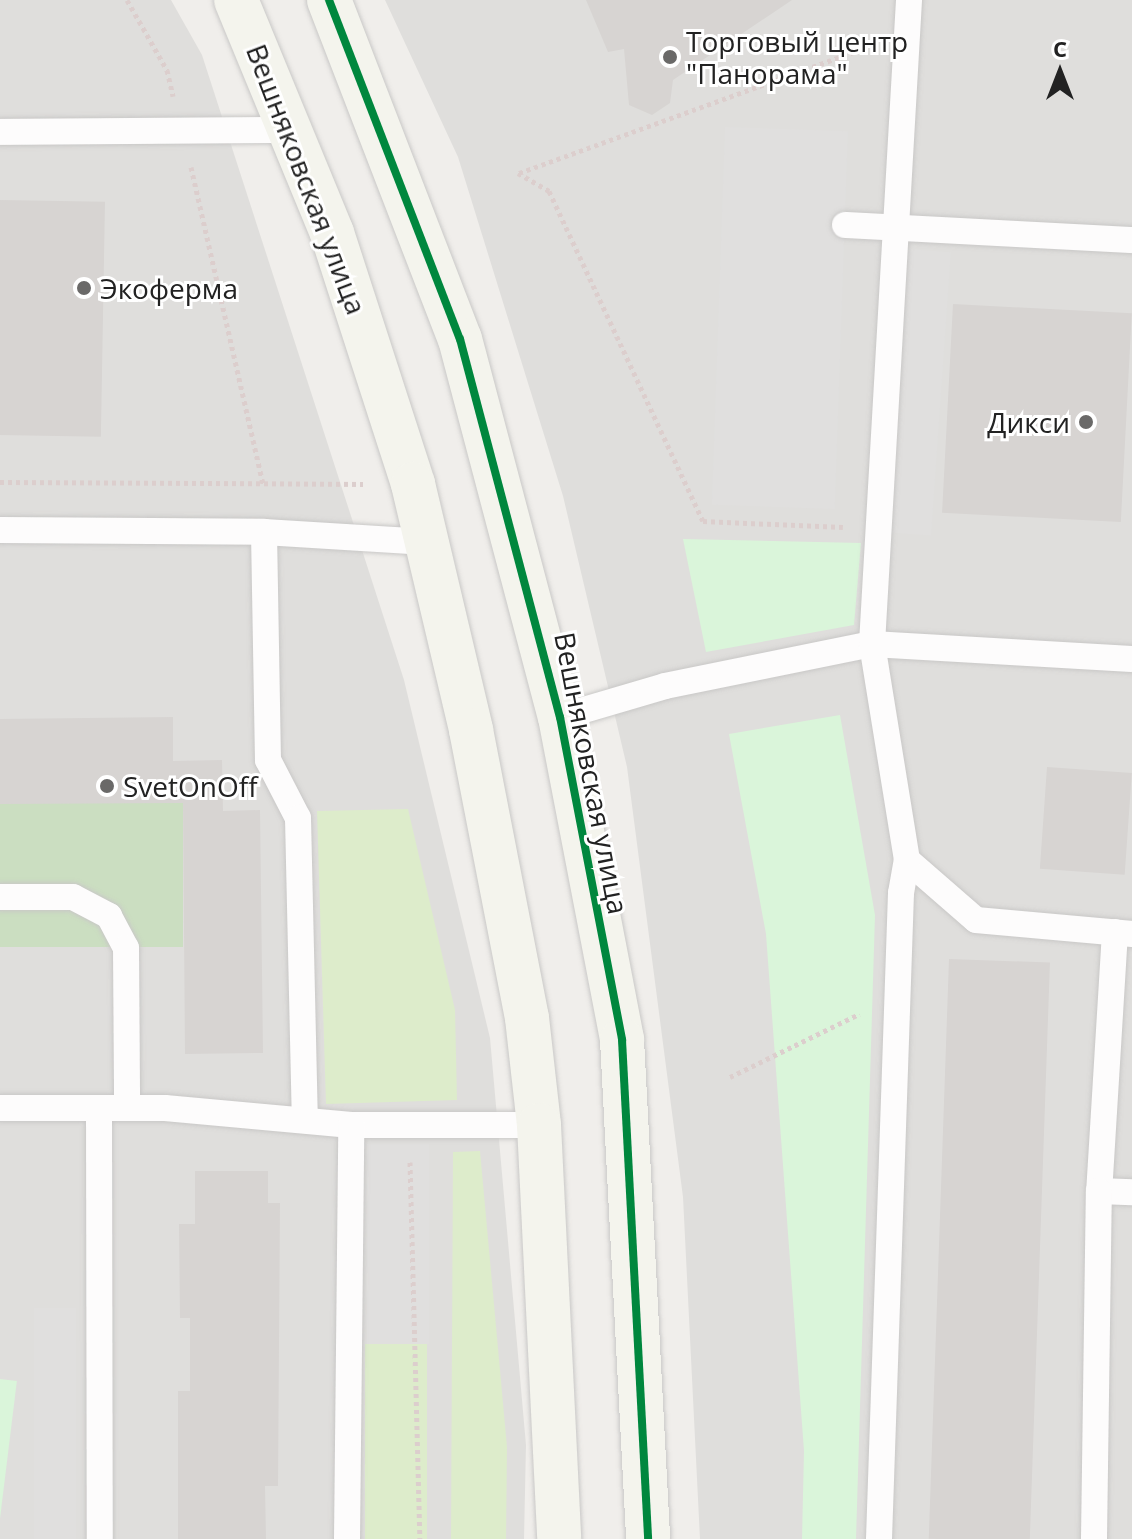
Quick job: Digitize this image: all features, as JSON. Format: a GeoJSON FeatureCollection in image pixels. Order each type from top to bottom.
{"type":"FeatureCollection","features":[{"type":"Feature","properties":{"kind":"main road","name":"Вешняковская улица"},"geometry":{"type":"LineString","coordinates":[[236,0],[293,130],[413,484],[522,988],[539,1125],[559,1539]]}},
{"type":"Feature","properties":{"kind":"main road","name":"Вешняковская улица"},"geometry":{"type":"LineString","coordinates":[[329,0],[460,339],[560,717],[622,1040],[648,1539]]}},
{"type":"Feature","properties":{"kind":"lane"},"geometry":{"type":"LineString","coordinates":[[879,1539],[898,995],[907,860],[872,644],[909,0]]}},
{"type":"Feature","properties":{"kind":"lane"},"geometry":{"type":"LineString","coordinates":[[0,132],[293,130]]}},
{"type":"Feature","properties":{"kind":"lane"},"geometry":{"type":"LineString","coordinates":[[845,225],[1132,240]]}},
{"type":"Feature","properties":{"kind":"lane"},"geometry":{"type":"LineString","coordinates":[[0,530],[264,532],[427,542]]}},
{"type":"Feature","properties":{"kind":"lane"},"geometry":{"type":"LineString","coordinates":[[264,532],[268,760],[298,818],[305,1120]]}},
{"type":"Feature","properties":{"kind":"lane"},"geometry":{"type":"LineString","coordinates":[[560,717],[665,686],[872,644],[1132,659]]}},
{"type":"Feature","properties":{"kind":"lane"},"geometry":{"type":"LineString","coordinates":[[907,860],[976,920],[1124,933],[1099,1191],[1094,1539]]}},
{"type":"Feature","properties":{"kind":"lane"},"geometry":{"type":"LineString","coordinates":[[0,897],[73,897],[109,916],[126,948],[127,1108]]}},
{"type":"Feature","properties":{"kind":"lane"},"geometry":{"type":"LineString","coordinates":[[0,1108],[127,1108],[351,1125],[539,1125]]}},
{"type":"Feature","properties":{"kind":"lane"},"geometry":{"type":"LineString","coordinates":[[99,1108],[100,1539]]}},
{"type":"Feature","properties":{"kind":"lane"},"geometry":{"type":"LineString","coordinates":[[347,1539],[351,1125]]}},
{"type":"Feature","properties":{"kind":"lane"},"geometry":{"type":"LineString","coordinates":[[1099,1191],[1132,1192]]}},
{"type":"Feature","properties":{"kind":"path"},"geometry":{"type":"LineString","coordinates":[[127,0],[167,70],[217,265],[263,484]]}},
{"type":"Feature","properties":{"kind":"path"},"geometry":{"type":"LineString","coordinates":[[880,529],[703,521],[549,191],[518,173],[907,33]]}},
{"type":"Feature","properties":{"kind":"path"},"geometry":{"type":"LineString","coordinates":[[0,482],[413,484]]}},
{"type":"Feature","properties":{"kind":"path"},"geometry":{"type":"LineString","coordinates":[[730,1077],[898,995]]}},
{"type":"Feature","properties":{"kind":"path"},"geometry":{"type":"LineString","coordinates":[[408,1125],[420,1539]]}},
{"type":"Feature","properties":{"kind":"shaded area"},"geometry":{"type":"Polygon","coordinates":[[[0,0],[171,0],[202,55],[404,680],[490,1038],[526,1445],[524,1539],[0,1539],[0,0]]]}},
{"type":"Feature","properties":{"kind":"shaded area"},"geometry":{"type":"Polygon","coordinates":[[[385,0],[1132,0],[1132,1539],[700,1539],[683,1197],[627,767],[563,496],[458,157],[385,0]]]}},
{"type":"Feature","properties":{"kind":"shaded area"},"geometry":{"type":"Polygon","coordinates":[[[725,127],[848,131],[835,509],[712,505],[725,127]]]}},
{"type":"Feature","properties":{"kind":"shaded area"},"geometry":{"type":"Polygon","coordinates":[[[906,249],[951,252],[931,535],[886,532],[906,249]]]}},
{"type":"Feature","properties":{"kind":"shaded area"},"geometry":{"type":"Polygon","coordinates":[[[367,1144],[429,1144],[429,1344],[367,1344],[367,1144]]]}},
{"type":"Feature","properties":{"kind":"shaded area"},"geometry":{"type":"Polygon","coordinates":[[[34,1308],[76,1308],[76,1539],[34,1539],[34,1308]]]}},
{"type":"Feature","properties":{"kind":"green space"},"geometry":{"type":"Polygon","coordinates":[[[683,539],[861,543],[854,625],[706,652],[683,539]]]}},
{"type":"Feature","properties":{"kind":"green space"},"geometry":{"type":"Polygon","coordinates":[[[840,715],[875,915],[856,1539],[802,1539],[804,1451],[766,934],[729,734],[840,715]]]}},
{"type":"Feature","properties":{"kind":"green space"},"geometry":{"type":"Polygon","coordinates":[[[0,803],[183,803],[183,947],[0,947],[0,803]]]}},
{"type":"Feature","properties":{"kind":"green space"},"geometry":{"type":"Polygon","coordinates":[[[408,809],[455,1010],[457,1100],[326,1104],[317,811],[408,809]]]}},
{"type":"Feature","properties":{"kind":"green space"},"geometry":{"type":"Polygon","coordinates":[[[480,1151],[507,1447],[506,1539],[451,1539],[453,1152],[480,1151]]]}},
{"type":"Feature","properties":{"kind":"green space"},"geometry":{"type":"Polygon","coordinates":[[[365,1344],[427,1344],[427,1539],[365,1539],[365,1344]]]}},
{"type":"Feature","properties":{"kind":"green space"},"geometry":{"type":"Polygon","coordinates":[[[0,1379],[17,1381],[0,1518],[0,1379]]]}},
{"type":"Feature","properties":{"kind":"building","name":"Торговый центр \"Панорама\""},"geometry":{"type":"Polygon","coordinates":[[[586,0],[792,0],[673,80],[670,103],[652,115],[629,105],[624,49],[608,52],[586,0]]]}},
{"type":"Feature","properties":{"kind":"building"},"geometry":{"type":"Polygon","coordinates":[[[0,200],[105,202],[101,437],[0,435],[0,200]]]}},
{"type":"Feature","properties":{"kind":"building"},"geometry":{"type":"Polygon","coordinates":[[[953,304],[1132,313],[1121,522],[942,513],[953,304]]]}},
{"type":"Feature","properties":{"kind":"building"},"geometry":{"type":"Polygon","coordinates":[[[173,717],[173,761],[222,760],[223,811],[260,810],[263,1053],[185,1054],[183,803],[0,804],[0,719],[173,717]]]}},
{"type":"Feature","properties":{"kind":"building"},"geometry":{"type":"Polygon","coordinates":[[[1047,767],[1132,773],[1125,875],[1040,869],[1047,767]]]}},
{"type":"Feature","properties":{"kind":"building"},"geometry":{"type":"Polygon","coordinates":[[[949,959],[1050,963],[1030,1539],[929,1539],[949,959]]]}},
{"type":"Feature","properties":{"kind":"building"},"geometry":{"type":"Polygon","coordinates":[[[195,1171],[268,1171],[268,1203],[280,1203],[278,1486],[265,1486],[266,1539],[178,1539],[178,1391],[190,1391],[190,1318],[180,1318],[179,1224],[195,1224],[195,1171]]]}},
{"type":"Feature","properties":{"kind":"cycle path"},"geometry":{"type":"LineString","coordinates":[[329,0],[460,339],[560,717],[622,1040],[648,1539]]}},
{"type":"Feature","properties":{"kind":"place","name":"Торговый центр \"Панорама\""},"geometry":{"type":"Point","coordinates":[670,57]}},
{"type":"Feature","properties":{"kind":"place","name":"Экоферма"},"geometry":{"type":"Point","coordinates":[84,288]}},
{"type":"Feature","properties":{"kind":"place","name":"Дикси"},"geometry":{"type":"Point","coordinates":[1086,422]}},
{"type":"Feature","properties":{"kind":"place","name":"SvetOnOff"},"geometry":{"type":"Point","coordinates":[107,786]}}]}
